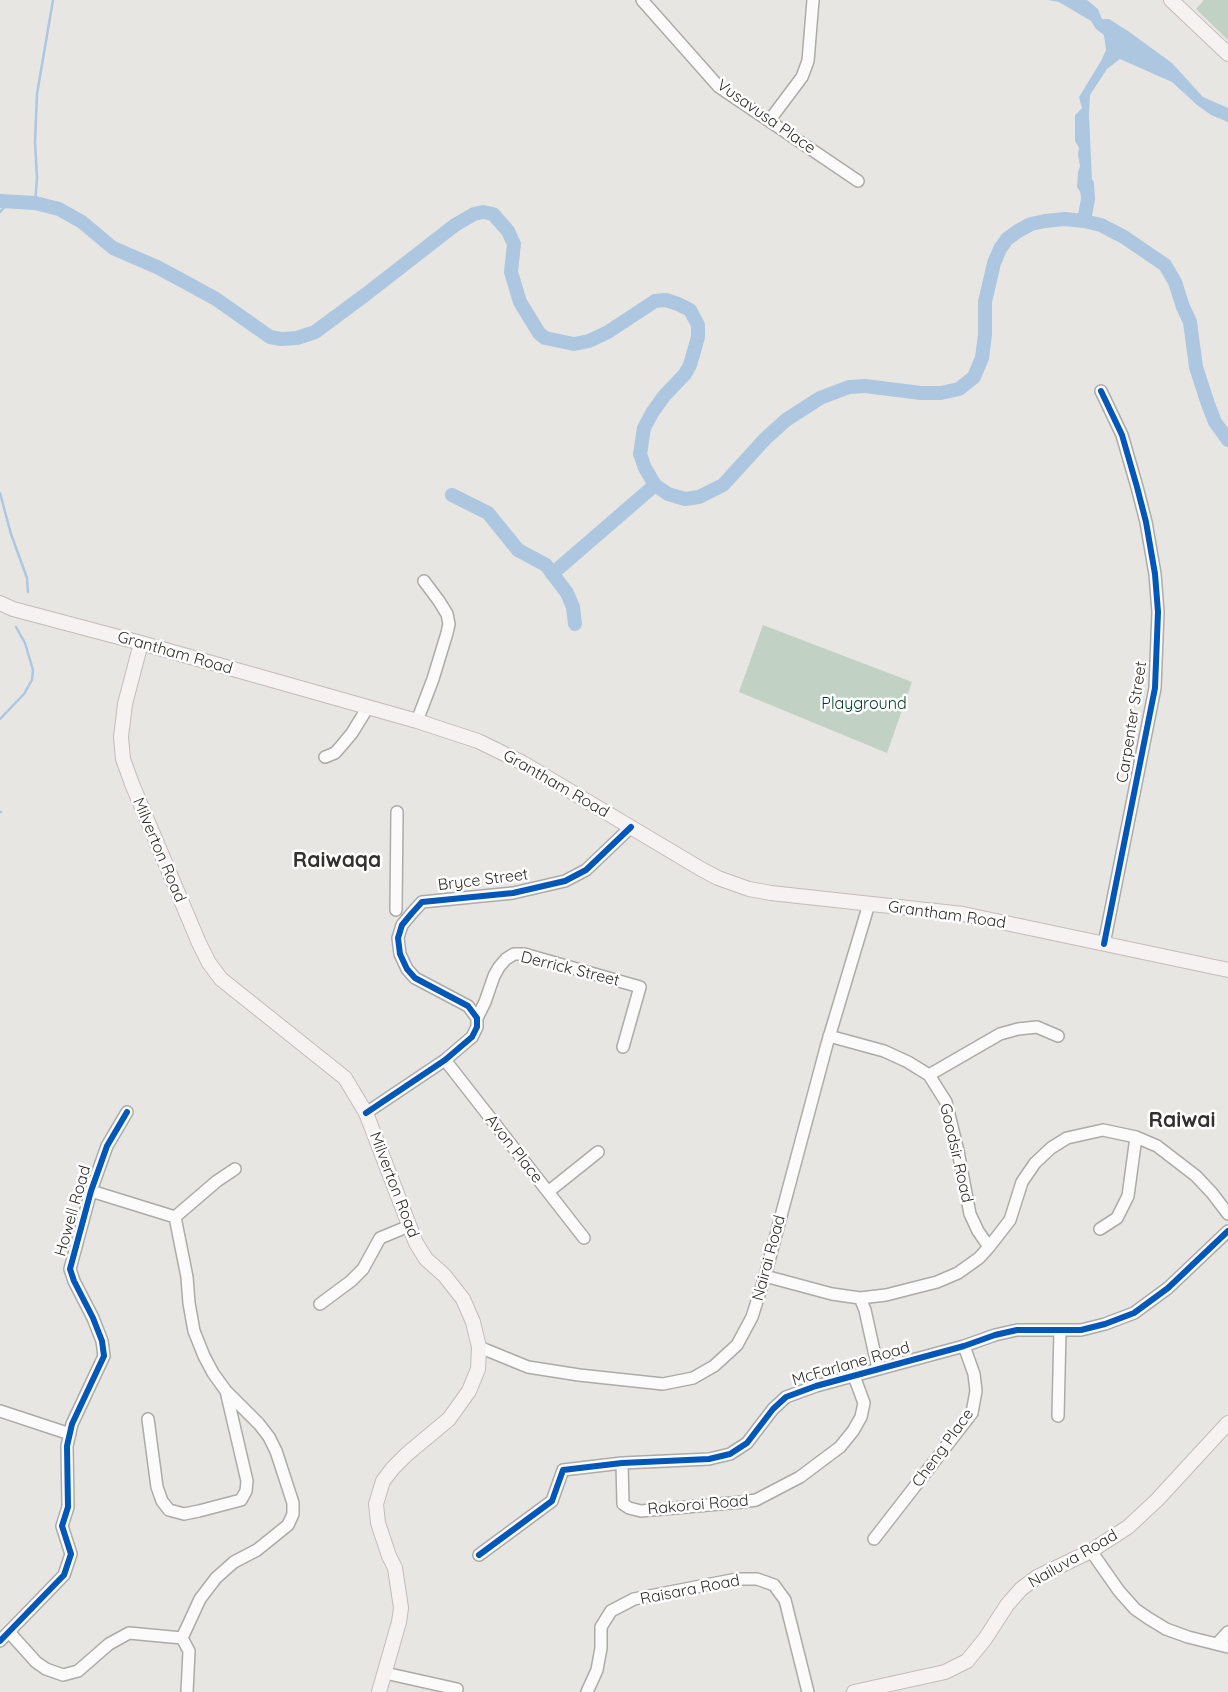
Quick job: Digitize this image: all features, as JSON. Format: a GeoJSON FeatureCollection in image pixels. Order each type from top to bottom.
{"type":"FeatureCollection","features":[{"type":"Feature","properties":{"kind":"main road"},"geometry":{"type":"LineString","coordinates":[[1171,0],[1228,54]]}},
{"type":"Feature","properties":{"kind":"main road","name":"Grantham Road"},"geometry":{"type":"LineString","coordinates":[[0,603],[13,609],[417,721],[478,741],[523,763],[701,869],[718,878],[749,889],[770,893],[963,914],[1228,970]]}},
{"type":"Feature","properties":{"kind":"main road","name":"Milverton Road"},"geometry":{"type":"LineString","coordinates":[[141,643],[125,704],[121,737],[123,759],[199,943],[209,963],[221,980],[345,1078],[366,1112],[416,1243],[426,1259],[444,1275],[463,1299],[473,1322],[479,1347],[478,1369],[469,1391],[448,1419],[393,1468],[383,1481],[376,1504],[378,1523],[395,1568],[401,1608],[399,1622],[379,1692]]}},
{"type":"Feature","properties":{"kind":"main road","name":"Nailuva Road"},"geometry":{"type":"LineString","coordinates":[[854,1692],[945,1672],[967,1661],[1021,1589],[1037,1577],[1091,1551],[1128,1527],[1157,1500],[1228,1423]]}},
{"type":"Feature","properties":{"kind":"street","name":"Vusavusa Place"},"geometry":{"type":"LineString","coordinates":[[642,0],[719,87],[858,181]]}},
{"type":"Feature","properties":{"kind":"street"},"geometry":{"type":"LineString","coordinates":[[769,121],[802,77],[808,62],[813,0]]}},
{"type":"Feature","properties":{"kind":"street","name":"Carpenter Street"},"geometry":{"type":"LineString","coordinates":[[1101,391],[1122,435],[1135,478],[1146,522],[1155,574],[1158,612],[1155,688],[1104,944]]}},
{"type":"Feature","properties":{"kind":"street"},"geometry":{"type":"LineString","coordinates":[[417,721],[433,679],[449,624],[447,614],[424,581]]}},
{"type":"Feature","properties":{"kind":"street"},"geometry":{"type":"LineString","coordinates":[[325,757],[335,753],[342,745],[368,707]]}},
{"type":"Feature","properties":{"kind":"street"},"geometry":{"type":"LineString","coordinates":[[396,910],[397,812]]}},
{"type":"Feature","properties":{"kind":"street","name":"Bryce Street"},"geometry":{"type":"LineString","coordinates":[[477,1018],[468,1006],[420,981],[407,969],[400,954],[398,938],[402,925],[422,902],[513,893],[565,881],[586,870],[631,827]]}},
{"type":"Feature","properties":{"kind":"street","name":"Nairai Road"},"geometry":{"type":"LineString","coordinates":[[479,1347],[528,1367],[578,1375],[663,1384],[693,1378],[714,1366],[737,1345],[752,1317],[765,1276],[830,1036],[869,904]]}},
{"type":"Feature","properties":{"kind":"street","name":"Derrick Street"},"geometry":{"type":"LineString","coordinates":[[477,1018],[486,1002],[494,976],[499,967],[514,954],[524,954],[640,987],[623,1047]]}},
{"type":"Feature","properties":{"kind":"street"},"geometry":{"type":"LineString","coordinates":[[366,1112],[445,1060],[472,1037],[477,1027],[477,1018]]}},
{"type":"Feature","properties":{"kind":"street"},"geometry":{"type":"LineString","coordinates":[[929,1076],[1000,1034],[1018,1029],[1037,1027],[1058,1036]]}},
{"type":"Feature","properties":{"kind":"street","name":"Goodsir Road"},"geometry":{"type":"LineString","coordinates":[[830,1036],[884,1051],[908,1062],[929,1076],[946,1102],[970,1214],[978,1231],[989,1247]]}},
{"type":"Feature","properties":{"kind":"street","name":"Avon Place"},"geometry":{"type":"LineString","coordinates":[[445,1060],[584,1238]]}},
{"type":"Feature","properties":{"kind":"street","name":"Howell Road"},"geometry":{"type":"LineString","coordinates":[[0,1641],[64,1575],[71,1554],[62,1526],[68,1507],[67,1446],[72,1424],[104,1356],[102,1341],[93,1318],[74,1282],[70,1269],[91,1191],[107,1146],[127,1112]]}},
{"type":"Feature","properties":{"kind":"street"},"geometry":{"type":"LineString","coordinates":[[765,1276],[832,1294],[860,1298],[895,1294],[938,1282],[958,1273],[979,1258],[989,1247],[1010,1220],[1022,1182],[1035,1163],[1051,1148],[1067,1138],[1103,1130],[1136,1137],[1157,1146],[1196,1176],[1228,1214]]}},
{"type":"Feature","properties":{"kind":"street"},"geometry":{"type":"LineString","coordinates":[[1100,1229],[1117,1218],[1128,1196],[1136,1137]]}},
{"type":"Feature","properties":{"kind":"street"},"geometry":{"type":"LineString","coordinates":[[548,1192],[598,1152]]}},
{"type":"Feature","properties":{"kind":"street"},"geometry":{"type":"LineString","coordinates":[[175,1217],[235,1169]]}},
{"type":"Feature","properties":{"kind":"street"},"geometry":{"type":"LineString","coordinates":[[91,1191],[175,1217]]}},
{"type":"Feature","properties":{"kind":"street"},"geometry":{"type":"LineString","coordinates":[[175,1217],[187,1277],[194,1331],[204,1356],[226,1391],[260,1424],[268,1437],[276,1451],[293,1503],[293,1514],[288,1524],[257,1550],[234,1562],[216,1578],[200,1599],[182,1638]]}},
{"type":"Feature","properties":{"kind":"street"},"geometry":{"type":"LineString","coordinates":[[320,1304],[351,1281],[363,1269],[380,1238],[409,1226]]}},
{"type":"Feature","properties":{"kind":"street","name":"McFarlane Road"},"geometry":{"type":"LineString","coordinates":[[479,1555],[552,1501],[563,1470],[622,1463],[709,1459],[730,1454],[748,1443],[773,1409],[786,1397],[816,1386],[1016,1330],[1081,1330],[1134,1313],[1168,1288],[1228,1231]]}},
{"type":"Feature","properties":{"kind":"street"},"geometry":{"type":"LineString","coordinates":[[860,1298],[865,1310],[878,1369]]}},
{"type":"Feature","properties":{"kind":"street"},"geometry":{"type":"LineString","coordinates":[[1058,1416],[1060,1330]]}},
{"type":"Feature","properties":{"kind":"street","name":"Cheng Place"},"geometry":{"type":"LineString","coordinates":[[874,1539],[972,1413],[976,1391],[974,1374],[964,1346]]}},
{"type":"Feature","properties":{"kind":"street","name":"Rakoroi Road"},"geometry":{"type":"LineString","coordinates":[[622,1463],[623,1504],[629,1508],[641,1511],[756,1500],[800,1477],[840,1447],[853,1431],[861,1417],[864,1403],[854,1376]]}},
{"type":"Feature","properties":{"kind":"street"},"geometry":{"type":"LineString","coordinates":[[148,1419],[157,1487],[162,1501],[169,1510],[184,1514],[241,1500],[246,1491],[247,1481],[226,1391]]}},
{"type":"Feature","properties":{"kind":"street"},"geometry":{"type":"LineString","coordinates":[[0,1411],[70,1434]]}},
{"type":"Feature","properties":{"kind":"street"},"geometry":{"type":"LineString","coordinates":[[1091,1551],[1119,1591],[1148,1618],[1166,1629],[1223,1645],[1228,1632]]}},
{"type":"Feature","properties":{"kind":"street","name":"Raisara Road"},"geometry":{"type":"LineString","coordinates":[[587,1692],[597,1670],[601,1648],[601,1627],[611,1611],[634,1599],[737,1579],[757,1579],[774,1585],[785,1600],[808,1692]]}},
{"type":"Feature","properties":{"kind":"street"},"geometry":{"type":"LineString","coordinates":[[9,1632],[36,1662],[46,1669],[63,1675],[78,1671],[108,1644],[129,1633],[182,1638]]}},
{"type":"Feature","properties":{"kind":"street"},"geometry":{"type":"LineString","coordinates":[[182,1638],[189,1651],[187,1692]]}},
{"type":"Feature","properties":{"kind":"street"},"geometry":{"type":"LineString","coordinates":[[385,1674],[457,1689]]}},
{"type":"Feature","properties":{"kind":"green space"},"geometry":{"type":"Polygon","coordinates":[[[1204,0],[1228,0],[1228,40],[1196,9],[1204,0]]]}},
{"type":"Feature","properties":{"kind":"green space","name":"Playground"},"geometry":{"type":"Polygon","coordinates":[[[763,625],[912,682],[887,753],[739,692],[763,625]]]}},
{"type":"Feature","properties":{"kind":"water"},"geometry":{"type":"Polygon","coordinates":[[[1048,0],[1087,0],[1098,9],[1102,19],[1109,19],[1172,63],[1203,97],[1228,108],[1228,122],[1211,115],[1197,105],[1172,82],[1120,59],[1107,69],[1090,95],[1092,203],[1082,204],[1082,195],[1077,187],[1080,166],[1079,148],[1075,141],[1075,115],[1082,108],[1079,97],[1106,50],[1104,35],[1096,29],[1091,21],[1059,2],[1048,0]]]}},
{"type":"Feature","properties":{"kind":"waterway"},"geometry":{"type":"LineString","coordinates":[[35,203],[37,178],[35,142],[37,94],[53,0]]}},
{"type":"Feature","properties":{"kind":"waterway"},"geometry":{"type":"LineString","coordinates":[[1084,221],[1088,199],[1087,184]]}},
{"type":"Feature","properties":{"kind":"waterway"},"geometry":{"type":"LineString","coordinates":[[0,201],[35,203],[59,209],[82,222],[113,248],[157,267],[185,282],[216,299],[270,337],[281,339],[297,338],[315,332],[455,225],[474,214],[483,212],[493,214],[508,231],[514,244],[511,272],[520,302],[539,333],[545,338],[574,344],[589,341],[608,332],[655,301],[666,300],[690,310],[698,325],[698,337],[690,365],[685,374],[664,396],[652,413],[644,428],[640,454],[645,468],[655,485],[668,494],[685,499],[699,497],[723,485],[765,439],[786,420],[820,398],[849,387],[865,386],[921,393],[941,393],[959,389],[974,377],[982,358],[985,335],[985,302],[994,263],[1007,239],[1031,224],[1065,219],[1084,221],[1101,225],[1124,237],[1165,265],[1175,282],[1190,322],[1196,367],[1208,404],[1215,422],[1228,440]]}},
{"type":"Feature","properties":{"kind":"waterway"},"geometry":{"type":"LineString","coordinates":[[0,212],[8,203]]}},
{"type":"Feature","properties":{"kind":"waterway"},"geometry":{"type":"LineString","coordinates":[[552,574],[655,485]]}},
{"type":"Feature","properties":{"kind":"waterway"},"geometry":{"type":"LineString","coordinates":[[0,493],[11,534],[27,578],[28,592]]}},
{"type":"Feature","properties":{"kind":"waterway"},"geometry":{"type":"LineString","coordinates":[[452,495],[488,513],[518,550],[546,565],[567,593],[573,607],[575,624]]}},
{"type":"Feature","properties":{"kind":"waterway"},"geometry":{"type":"LineString","coordinates":[[0,719],[24,694],[32,680],[33,670],[25,643],[16,627]]}},
{"type":"Feature","properties":{"kind":"cycle path"},"geometry":{"type":"LineString","coordinates":[[1101,391],[1122,435],[1137,487],[1146,522],[1155,574],[1158,612],[1155,688],[1104,944]]}},
{"type":"Feature","properties":{"kind":"cycle path"},"geometry":{"type":"LineString","coordinates":[[366,1113],[445,1060],[472,1037],[477,1027],[477,1018],[468,1006],[415,978],[407,969],[400,954],[398,938],[402,925],[422,902],[513,893],[565,881],[586,870],[631,827]]}},
{"type":"Feature","properties":{"kind":"cycle path"},"geometry":{"type":"LineString","coordinates":[[0,1641],[64,1575],[71,1554],[62,1526],[68,1507],[67,1446],[72,1424],[104,1356],[102,1341],[70,1269],[91,1191],[107,1146],[127,1112]]}},
{"type":"Feature","properties":{"kind":"cycle path"},"geometry":{"type":"LineString","coordinates":[[479,1555],[552,1501],[563,1470],[622,1463],[709,1459],[730,1454],[747,1443],[773,1409],[786,1397],[816,1386],[1017,1330],[1081,1330],[1105,1324],[1134,1313],[1168,1288],[1228,1231]]}},
{"type":"Feature","properties":{"kind":"district","name":"Raiwaqa"},"geometry":{"type":"Point","coordinates":[337,861]}},
{"type":"Feature","properties":{"kind":"district","name":"Raiwai"},"geometry":{"type":"Point","coordinates":[1182,1121]}}]}
